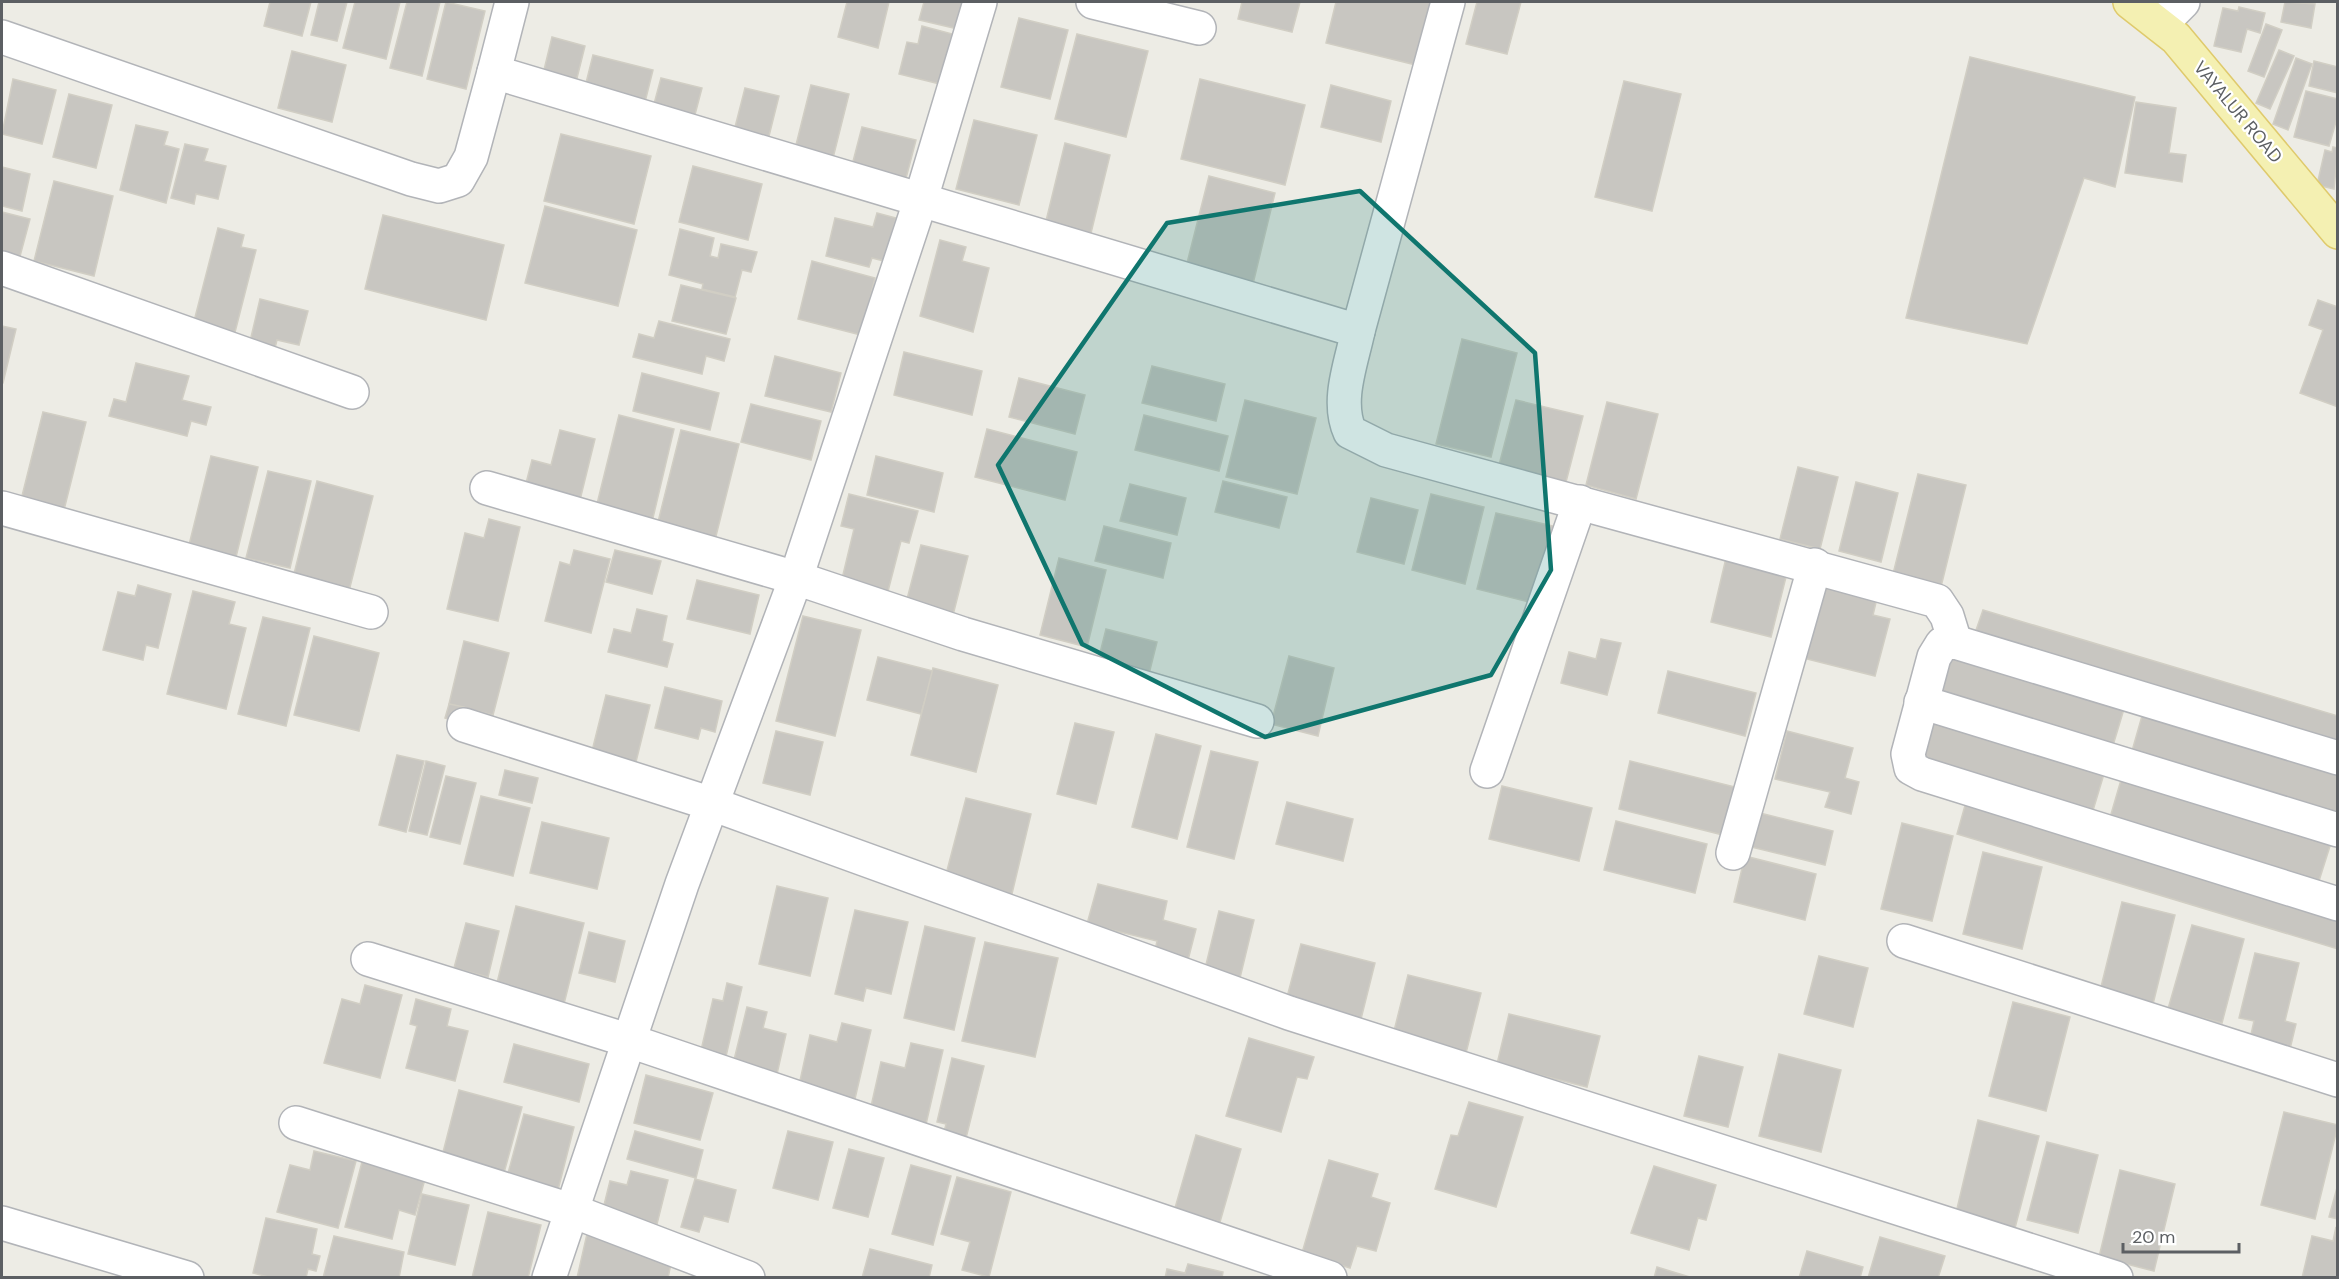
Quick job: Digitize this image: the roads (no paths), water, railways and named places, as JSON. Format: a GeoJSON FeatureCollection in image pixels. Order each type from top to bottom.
{"type":"FeatureCollection","features":[{"type":"Feature","properties":{"kind":"main road","name":"VAYALUR ROAD"},"geometry":{"type":"LineString","coordinates":[[2130,2],[2176,38],[2337,232]]}},
{"type":"Feature","properties":{"kind":"street"},"geometry":{"type":"LineString","coordinates":[[2,37],[411,179],[439,186],[459,180],[471,157],[502,74],[512,2]]}},
{"type":"Feature","properties":{"kind":"street"},"geometry":{"type":"LineString","coordinates":[[549,1278],[627,1040],[796,578],[920,202],[980,2]]}},
{"type":"Feature","properties":{"kind":"street"},"geometry":{"type":"LineString","coordinates":[[1094,2],[1199,28]]}},
{"type":"Feature","properties":{"kind":"street"},"geometry":{"type":"LineString","coordinates":[[1448,2],[1358,331],[1344,397],[1343,417],[1350,432],[1386,450],[1815,565],[1937,601],[1947,616],[1955,642]]}},
{"type":"Feature","properties":{"kind":"street"},"geometry":{"type":"LineString","coordinates":[[2160,25],[2183,2]]}},
{"type":"Feature","properties":{"kind":"street"},"geometry":{"type":"LineString","coordinates":[[502,74],[920,202],[1358,331]]}},
{"type":"Feature","properties":{"kind":"street"},"geometry":{"type":"LineString","coordinates":[[2,268],[352,392]]}},
{"type":"Feature","properties":{"kind":"street"},"geometry":{"type":"LineString","coordinates":[[487,488],[796,578],[963,634],[1257,721]]}},
{"type":"Feature","properties":{"kind":"street"},"geometry":{"type":"LineString","coordinates":[[1487,771],[1581,502]]}},
{"type":"Feature","properties":{"kind":"street"},"geometry":{"type":"LineString","coordinates":[[2,508],[371,612]]}},
{"type":"Feature","properties":{"kind":"street"},"geometry":{"type":"LineString","coordinates":[[1733,853],[1815,565]]}},
{"type":"Feature","properties":{"kind":"street"},"geometry":{"type":"LineString","coordinates":[[2337,758],[1955,642],[1942,644],[1934,657],[1908,754],[1911,768],[1922,774],[2337,904]]}},
{"type":"Feature","properties":{"kind":"street"},"geometry":{"type":"LineString","coordinates":[[1921,702],[2337,830]]}},
{"type":"Feature","properties":{"kind":"street"},"geometry":{"type":"LineString","coordinates":[[464,725],[712,804],[1288,1013],[2116,1278]]}},
{"type":"Feature","properties":{"kind":"street"},"geometry":{"type":"LineString","coordinates":[[1904,940],[2337,1080]]}},
{"type":"Feature","properties":{"kind":"street"},"geometry":{"type":"LineString","coordinates":[[368,959],[627,1040],[1330,1278]]}},
{"type":"Feature","properties":{"kind":"street"},"geometry":{"type":"LineString","coordinates":[[297,1124],[570,1210],[748,1278]]}},
{"type":"Feature","properties":{"kind":"street"},"geometry":{"type":"LineString","coordinates":[[2,1223],[187,1278]]}}]}
